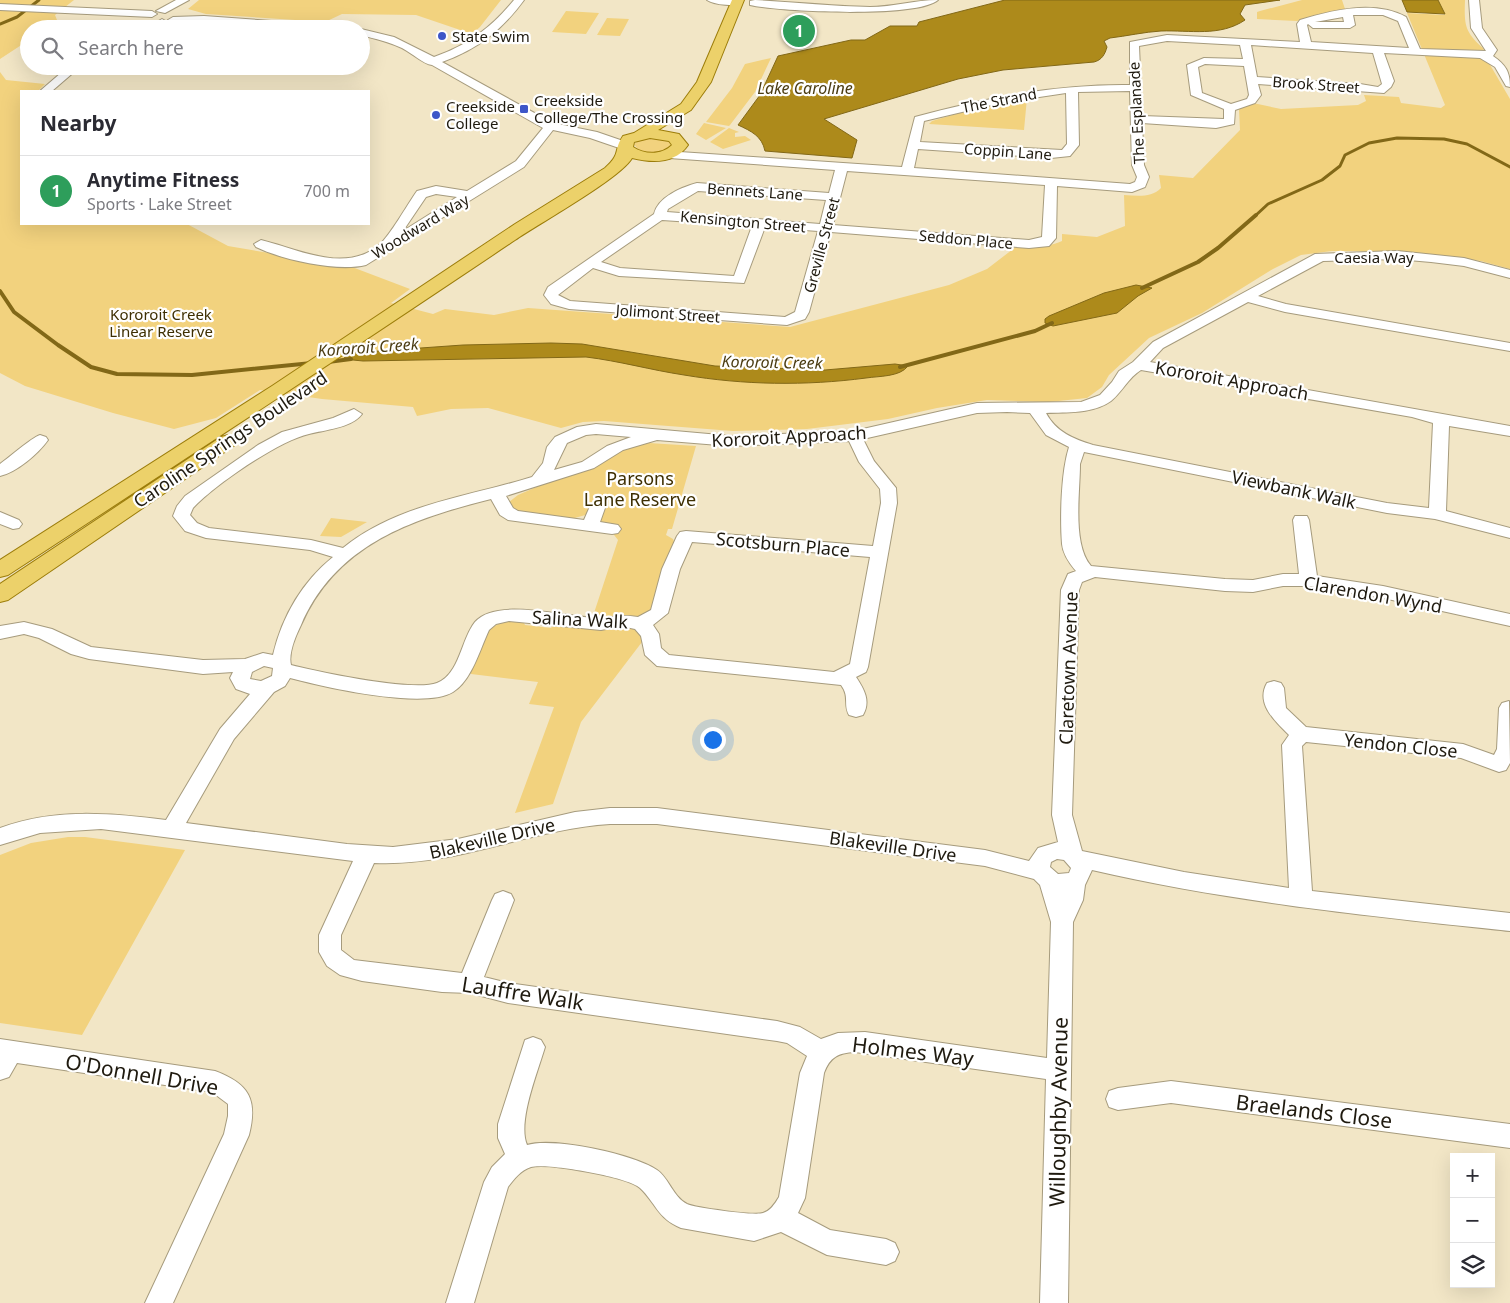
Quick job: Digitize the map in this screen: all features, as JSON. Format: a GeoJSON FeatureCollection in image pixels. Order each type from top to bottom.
{"type":"FeatureCollection","features":[{"type":"Feature","properties":{"kind":"main road"},"geometry":{"type":"LineString","coordinates":[[736,43],[712,88],[678,128],[678,148],[666,155],[644,156],[629,152],[625,147],[628,139],[686,107],[704,82],[738,1],[755,1],[748,17]]}},
{"type":"Feature","properties":{"kind":"main road"},"geometry":{"type":"LineString","coordinates":[[640,134],[667,134],[679,141]]}},
{"type":"Feature","properties":{"kind":"main road","name":"Caroline Springs Boulevard"},"geometry":{"type":"LineString","coordinates":[[0,570],[280,390],[521,228],[611,172],[624,159],[625,147]]}},
{"type":"Feature","properties":{"kind":"main road","name":"Caroline Springs Boulevard"},"geometry":{"type":"LineString","coordinates":[[0,594],[304,388],[630,171],[666,155]]}},
{"type":"Feature","properties":{"kind":"street"},"geometry":{"type":"LineString","coordinates":[[431,62],[470,47],[490,34],[519,0]]}},
{"type":"Feature","properties":{"kind":"street"},"geometry":{"type":"LineString","coordinates":[[712,0],[738,1]]}},
{"type":"Feature","properties":{"kind":"street"},"geometry":{"type":"LineString","coordinates":[[755,1],[871,10],[899,8],[933,0]]}},
{"type":"Feature","properties":{"kind":"street"},"geometry":{"type":"LineString","coordinates":[[1474,0],[1475,27],[1482,39],[1492,50],[1483,55],[1499,65],[1510,84]]}},
{"type":"Feature","properties":{"kind":"street"},"geometry":{"type":"LineString","coordinates":[[0,7],[129,14],[150,20]]}},
{"type":"Feature","properties":{"kind":"street"},"geometry":{"type":"LineString","coordinates":[[156,20],[178,10]]}},
{"type":"Feature","properties":{"kind":"street"},"geometry":{"type":"LineString","coordinates":[[156,20],[178,10],[204,19],[218,20]]}},
{"type":"Feature","properties":{"kind":"street"},"geometry":{"type":"LineString","coordinates":[[1306,46],[1302,24],[1346,26],[1351,24],[1347,11],[1388,14],[1401,17],[1416,52]]}},
{"type":"Feature","properties":{"kind":"street"},"geometry":{"type":"LineString","coordinates":[[370,34],[390,39],[535,118],[594,135],[625,147]]}},
{"type":"Feature","properties":{"kind":"street","name":"The Esplanade"},"geometry":{"type":"LineString","coordinates":[[666,155],[692,154],[1123,188],[1141,184],[1143,178],[1138,165],[1134,44],[1167,38],[1483,55]]}},
{"type":"Feature","properties":{"kind":"street"},"geometry":{"type":"LineString","coordinates":[[1136,119],[1222,124],[1230,122],[1229,111],[1232,108],[1254,99],[1245,42]]}},
{"type":"Feature","properties":{"kind":"street"},"geometry":{"type":"LineString","coordinates":[[1377,50],[1388,81],[1387,86],[1380,91]]}},
{"type":"Feature","properties":{"kind":"street"},"geometry":{"type":"LineString","coordinates":[[1232,108],[1197,96],[1192,65],[1204,61],[1249,63]]}},
{"type":"Feature","properties":{"kind":"street"},"geometry":{"type":"LineString","coordinates":[[46,90],[65,75]]}},
{"type":"Feature","properties":{"kind":"street","name":"Brook Street"},"geometry":{"type":"LineString","coordinates":[[1252,80],[1360,87],[1380,91]]}},
{"type":"Feature","properties":{"kind":"street","name":"The Strand"},"geometry":{"type":"LineString","coordinates":[[907,172],[919,119],[982,101],[1038,92],[1072,89],[1135,88]]}},
{"type":"Feature","properties":{"kind":"street","name":"Coppin Lane"},"geometry":{"type":"LineString","coordinates":[[914,145],[1051,154],[1066,153],[1073,145],[1072,89]]}},
{"type":"Feature","properties":{"kind":"street"},"geometry":{"type":"LineString","coordinates":[[552,124],[613,134],[640,134]]}},
{"type":"Feature","properties":{"kind":"street","name":"Woodward Way"},"geometry":{"type":"LineString","coordinates":[[261,244],[278,252],[352,263],[361,262],[471,196],[520,164],[552,124]]}},
{"type":"Feature","properties":{"kind":"street","name":"The Esplanade"},"geometry":{"type":"LineString","coordinates":[[679,141],[728,158]]}},
{"type":"Feature","properties":{"kind":"street","name":"Greville Street"},"geometry":{"type":"LineString","coordinates":[[794,319],[802,312],[842,167]]}},
{"type":"Feature","properties":{"kind":"street","name":"Seddon Place"},"geometry":{"type":"LineString","coordinates":[[826,228],[1029,244],[1044,243],[1049,238],[1051,183]]}},
{"type":"Feature","properties":{"kind":"street","name":"Bennets Lane"},"geometry":{"type":"LineString","coordinates":[[660,216],[662,207],[692,187],[834,197]]}},
{"type":"Feature","properties":{"kind":"street"},"geometry":{"type":"LineString","coordinates":[[386,248],[421,194],[436,190],[471,196]]}},
{"type":"Feature","properties":{"kind":"street"},"geometry":{"type":"LineString","coordinates":[[591,263],[660,216]]}},
{"type":"Feature","properties":{"kind":"street","name":"Kensington Street"},"geometry":{"type":"LineString","coordinates":[[660,216],[826,228]]}},
{"type":"Feature","properties":{"kind":"street"},"geometry":{"type":"LineString","coordinates":[[591,263],[620,272],[739,280],[760,222]]}},
{"type":"Feature","properties":{"kind":"street","name":"Caesia Way"},"geometry":{"type":"LineString","coordinates":[[1138,365],[1158,345],[1320,257],[1397,255],[1464,262],[1510,274]]}},
{"type":"Feature","properties":{"kind":"street","name":"Jolimont Street"},"geometry":{"type":"LineString","coordinates":[[591,263],[553,290],[551,295],[553,298],[569,305],[764,320],[794,319]]}},
{"type":"Feature","properties":{"kind":"street"},"geometry":{"type":"LineString","coordinates":[[1246,296],[1285,308],[1510,346]]}},
{"type":"Feature","properties":{"kind":"street","name":"Kororoit Approach"},"geometry":{"type":"LineString","coordinates":[[544,472],[555,447],[569,435],[596,429],[642,440],[671,438],[761,440],[860,435],[977,408],[1057,409],[1083,407],[1105,398],[1119,384],[1124,374],[1138,365],[1161,366],[1441,420],[1510,431]]}},
{"type":"Feature","properties":{"kind":"street","name":"Viewbank Walk"},"geometry":{"type":"LineString","coordinates":[[1036,409],[1044,426],[1052,434],[1078,445],[1378,506],[1437,514],[1468,524],[1510,532]]}},
{"type":"Feature","properties":{"kind":"street"},"geometry":{"type":"LineString","coordinates":[[1057,409],[1067,434],[1078,445]]}},
{"type":"Feature","properties":{"kind":"street"},"geometry":{"type":"LineString","coordinates":[[344,554],[311,545],[206,533],[192,527],[181,516],[190,500],[277,441],[297,432],[342,421],[354,414]]}},
{"type":"Feature","properties":{"kind":"street"},"geometry":{"type":"LineString","coordinates":[[1437,514],[1441,420]]}},
{"type":"Feature","properties":{"kind":"street"},"geometry":{"type":"LineString","coordinates":[[856,710],[857,693],[844,675],[859,667],[889,502],[888,488],[867,462],[860,435]]}},
{"type":"Feature","properties":{"kind":"street","name":"Kororoit Approach"},"geometry":{"type":"LineString","coordinates":[[544,472],[588,465],[624,437]]}},
{"type":"Feature","properties":{"kind":"street"},"geometry":{"type":"LineString","coordinates":[[0,471],[24,455],[40,440]]}},
{"type":"Feature","properties":{"kind":"street","name":"Claretown Avenue"},"geometry":{"type":"LineString","coordinates":[[1044,866],[1062,815],[1070,590],[1074,578],[1087,573],[1076,560],[1071,545],[1072,464],[1078,445]]}},
{"type":"Feature","properties":{"kind":"street"},"geometry":{"type":"LineString","coordinates":[[227,734],[247,672],[286,632],[312,589],[344,554],[364,539],[405,518],[430,509],[496,493],[544,472]]}},
{"type":"Feature","properties":{"kind":"street"},"geometry":{"type":"LineString","coordinates":[[496,493],[506,511],[514,516],[612,528]]}},
{"type":"Feature","properties":{"kind":"street"},"geometry":{"type":"LineString","coordinates":[[590,526],[597,508]]}},
{"type":"Feature","properties":{"kind":"street"},"geometry":{"type":"LineString","coordinates":[[1301,520],[1309,580]]}},
{"type":"Feature","properties":{"kind":"street","name":"Scotsburn Place"},"geometry":{"type":"LineString","coordinates":[[641,624],[659,613],[671,569],[686,536],[881,552]]}},
{"type":"Feature","properties":{"kind":"street","name":"Clarendon Wynd"},"geometry":{"type":"LineString","coordinates":[[1087,573],[1102,571],[1225,585],[1253,586],[1283,580],[1309,580],[1383,592],[1510,620]]}},
{"type":"Feature","properties":{"kind":"street","name":"Salina Walk"},"geometry":{"type":"LineString","coordinates":[[277,676],[416,692],[438,690],[446,687],[458,676],[482,626],[500,617],[522,616],[601,624],[621,620],[641,624],[650,634],[652,650],[664,661],[837,679],[844,675]]}},
{"type":"Feature","properties":{"kind":"street"},"geometry":{"type":"LineString","coordinates":[[0,633],[16,628],[34,628],[78,650],[90,653],[247,672],[270,660],[277,676]]}},
{"type":"Feature","properties":{"kind":"street"},"geometry":{"type":"LineString","coordinates":[[172,829],[227,734],[277,676],[286,632]]}},
{"type":"Feature","properties":{"kind":"street"},"geometry":{"type":"LineString","coordinates":[[247,672],[254,688],[277,676]]}},
{"type":"Feature","properties":{"kind":"street"},"geometry":{"type":"LineString","coordinates":[[1274,688],[1276,710],[1301,734],[1292,745],[1301,899]]}},
{"type":"Feature","properties":{"kind":"street","name":"Yendon Close"},"geometry":{"type":"LineString","coordinates":[[1301,734],[1463,751],[1499,765],[1507,749],[1509,708]]}},
{"type":"Feature","properties":{"kind":"street","name":"Blakeville Drive"},"geometry":{"type":"LineString","coordinates":[[0,838],[35,825],[57,821],[102,820],[367,854],[400,855],[472,846],[565,821],[623,815],[692,820],[1044,866]]}},
{"type":"Feature","properties":{"kind":"street","name":"Claretown Avenue"},"geometry":{"type":"LineString","coordinates":[[1062,815],[1077,867]]}},
{"type":"Feature","properties":{"kind":"street"},"geometry":{"type":"LineString","coordinates":[[1077,867],[1063,884],[1044,866],[1061,850],[1077,867],[1147,875],[1301,899],[1510,922]]}},
{"type":"Feature","properties":{"kind":"street","name":"Lauffre Walk"},"geometry":{"type":"LineString","coordinates":[[367,854],[330,935],[330,952],[335,959],[348,968],[442,982],[470,983],[508,993],[777,1031],[792,1034],[822,1052]]}},
{"type":"Feature","properties":{"kind":"street","name":"Willoughby Avenue"},"geometry":{"type":"LineString","coordinates":[[1044,866],[1062,922],[1054,1303]]}},
{"type":"Feature","properties":{"kind":"street","name":"Willoughby Avenue"},"geometry":{"type":"LineString","coordinates":[[1062,922],[1072,900],[1077,867]]}},
{"type":"Feature","properties":{"kind":"street"},"geometry":{"type":"LineString","coordinates":[[470,983],[503,900]]}},
{"type":"Feature","properties":{"kind":"street","name":"Holmes Way"},"geometry":{"type":"LineString","coordinates":[[822,1052],[837,1042],[865,1042],[1059,1070]]}},
{"type":"Feature","properties":{"kind":"street"},"geometry":{"type":"LineString","coordinates":[[520,1159],[511,1138],[511,1124],[533,1047]]}},
{"type":"Feature","properties":{"kind":"street"},"geometry":{"type":"LineString","coordinates":[[460,1303],[497,1182],[509,1166],[531,1154],[544,1154],[625,1167],[649,1180],[672,1210],[681,1216],[754,1228],[765,1226],[781,1218],[788,1211],[792,1198],[812,1073],[822,1052]]}},
{"type":"Feature","properties":{"kind":"street","name":"O'Donnell Drive"},"geometry":{"type":"LineString","coordinates":[[4,1057],[215,1082],[236,1094],[242,1111],[236,1135],[159,1303]]}},
{"type":"Feature","properties":{"kind":"street","name":"Braelands Close"},"geometry":{"type":"LineString","coordinates":[[1118,1099],[1171,1092],[1510,1136]]}},
{"type":"Feature","properties":{"kind":"street"},"geometry":{"type":"LineString","coordinates":[[781,1218],[827,1242],[886,1252]]}},
{"type":"Feature","properties":{"kind":"green space"},"geometry":{"type":"Polygon","coordinates":[[[0,0],[74,0],[55,15],[57,20],[20,20],[20,46],[0,59],[0,0]]]}},
{"type":"Feature","properties":{"kind":"green space"},"geometry":{"type":"Polygon","coordinates":[[[199,0],[501,0],[480,27],[470,36],[469,33],[416,15],[342,14],[329,20],[295,20],[206,14],[188,9],[199,0]]]}},
{"type":"Feature","properties":{"kind":"green space"},"geometry":{"type":"Polygon","coordinates":[[[1302,0],[1342,0],[1345,9],[1297,21],[1257,19],[1257,12],[1302,0]]]}},
{"type":"Feature","properties":{"kind":"green space","name":"Kororoit Creek Linear Reserve"},"geometry":{"type":"Polygon","coordinates":[[[1438,0],[1465,0],[1465,16],[1469,33],[1484,49],[1482,51],[1510,99],[1510,269],[1481,261],[1386,251],[1332,251],[1301,255],[1273,269],[1202,313],[1149,338],[1109,375],[1102,387],[1087,398],[1049,402],[987,400],[937,408],[888,419],[807,429],[733,431],[604,421],[583,422],[561,428],[488,408],[451,409],[417,416],[413,407],[322,399],[260,390],[216,418],[174,429],[113,413],[25,386],[0,373],[0,72],[6,80],[45,84],[39,90],[20,90],[20,225],[189,225],[228,246],[352,267],[410,289],[391,303],[433,314],[445,309],[494,315],[528,308],[790,327],[949,285],[987,269],[1017,246],[1051,245],[1062,241],[1062,234],[1097,237],[1125,226],[1124,195],[1144,196],[1157,191],[1161,188],[1159,175],[1193,178],[1240,130],[1239,109],[1253,103],[1281,109],[1358,105],[1366,101],[1364,95],[1399,97],[1401,103],[1441,108],[1445,105],[1407,13],[1445,15],[1438,0]]]}},
{"type":"Feature","properties":{"kind":"green space"},"geometry":{"type":"Polygon","coordinates":[[[566,11],[599,13],[586,34],[552,32],[566,11]]]}},
{"type":"Feature","properties":{"kind":"green space"},"geometry":{"type":"Polygon","coordinates":[[[607,18],[629,19],[620,36],[597,35],[607,18]]]}},
{"type":"Feature","properties":{"kind":"green space"},"geometry":{"type":"Polygon","coordinates":[[[771,58],[755,92],[729,126],[706,122],[732,88],[745,64],[771,58]]]}},
{"type":"Feature","properties":{"kind":"green space"},"geometry":{"type":"Polygon","coordinates":[[[1027,98],[1024,130],[929,124],[932,121],[976,108],[1027,98]]]}},
{"type":"Feature","properties":{"kind":"green space"},"geometry":{"type":"Polygon","coordinates":[[[704,123],[726,128],[706,140],[696,134],[704,123]]]}},
{"type":"Feature","properties":{"kind":"green space"},"geometry":{"type":"Polygon","coordinates":[[[729,128],[739,132],[735,133],[735,137],[745,136],[751,140],[723,149],[710,142],[729,128]]]}},
{"type":"Feature","properties":{"kind":"green space"},"geometry":{"type":"Polygon","coordinates":[[[644,137],[667,139],[671,145],[663,151],[652,153],[641,151],[634,144],[644,137]]]}},
{"type":"Feature","properties":{"kind":"green space","name":"Parsons Lane Reserve"},"geometry":{"type":"Polygon","coordinates":[[[649,443],[696,446],[672,529],[668,529],[666,535],[673,539],[675,544],[654,610],[631,617],[593,616],[618,540],[605,525],[589,514],[571,519],[511,511],[509,502],[518,495],[629,447],[649,443]]]}},
{"type":"Feature","properties":{"kind":"green space"},"geometry":{"type":"Polygon","coordinates":[[[331,518],[367,522],[341,537],[320,536],[331,518]]]}},
{"type":"Feature","properties":{"kind":"green space"},"geometry":{"type":"Polygon","coordinates":[[[503,621],[523,621],[525,625],[551,628],[554,624],[624,623],[641,630],[642,642],[581,722],[553,804],[515,813],[554,707],[529,704],[538,682],[471,674],[470,671],[487,631],[503,621]]]}},
{"type":"Feature","properties":{"kind":"green space"},"geometry":{"type":"Polygon","coordinates":[[[68,837],[85,837],[185,850],[82,1035],[0,1023],[0,855],[31,843],[68,837]]]}},
{"type":"Feature","properties":{"kind":"water","name":"Lake Caroline"},"geometry":{"type":"Polygon","coordinates":[[[1005,0],[1280,0],[1245,5],[1240,14],[1245,20],[1225,29],[1204,32],[1155,32],[1110,38],[1104,41],[1107,47],[1103,56],[1094,62],[1003,70],[958,79],[824,119],[857,140],[852,158],[765,151],[759,138],[738,125],[760,95],[778,56],[851,40],[865,40],[890,26],[917,26],[919,22],[1005,0]]]}},
{"type":"Feature","properties":{"kind":"water"},"geometry":{"type":"Polygon","coordinates":[[[1402,0],[1438,0],[1445,14],[1407,12],[1402,0]]]}},
{"type":"Feature","properties":{"kind":"water"},"geometry":{"type":"Polygon","coordinates":[[[1136,285],[1152,288],[1138,296],[1117,313],[1053,326],[1045,323],[1045,319],[1049,316],[1104,293],[1136,285]]]}},
{"type":"Feature","properties":{"kind":"water"},"geometry":{"type":"Polygon","coordinates":[[[582,344],[715,366],[825,370],[895,364],[908,366],[895,374],[883,376],[843,381],[775,383],[707,378],[586,357],[363,361],[343,359],[350,353],[463,345],[582,344]]]}},
{"type":"Feature","properties":{"kind":"waterway","name":"Kororoit Creek"},"geometry":{"type":"LineString","coordinates":[[0,24],[17,17],[39,0]]}},
{"type":"Feature","properties":{"kind":"waterway","name":"Kororoit Creek"},"geometry":{"type":"LineString","coordinates":[[1255,216],[1268,204],[1322,180],[1340,166],[1345,155],[1369,143],[1397,138],[1444,139],[1467,144],[1510,167]]}},
{"type":"Feature","properties":{"kind":"waterway","name":"Kororoit Creek"},"geometry":{"type":"LineString","coordinates":[[1142,288],[1198,262],[1218,248],[1256,215]]}},
{"type":"Feature","properties":{"kind":"waterway","name":"Kororoit Creek"},"geometry":{"type":"LineString","coordinates":[[0,291],[14,312],[58,345],[91,367],[117,374],[192,375],[312,363]]}},
{"type":"Feature","properties":{"kind":"waterway","name":"Kororoit Creek"},"geometry":{"type":"LineString","coordinates":[[900,367],[1035,331],[1052,323]]}},
{"type":"Feature","properties":{"kind":"waterway","name":"Kororoit Creek"},"geometry":{"type":"LineString","coordinates":[[328,362],[351,359]]}},
{"type":"Feature","properties":{"kind":"place","name":"Anytime Fitness"},"geometry":{"type":"Point","coordinates":[799,31]}},
{"type":"Feature","properties":{"kind":"place","name":"State Swim"},"geometry":{"type":"Point","coordinates":[442,36]}},
{"type":"Feature","properties":{"kind":"place","name":"Creekside College/The Crossing"},"geometry":{"type":"Point","coordinates":[524,109]}},
{"type":"Feature","properties":{"kind":"place","name":"Creekside College"},"geometry":{"type":"Point","coordinates":[436,115]}}]}
